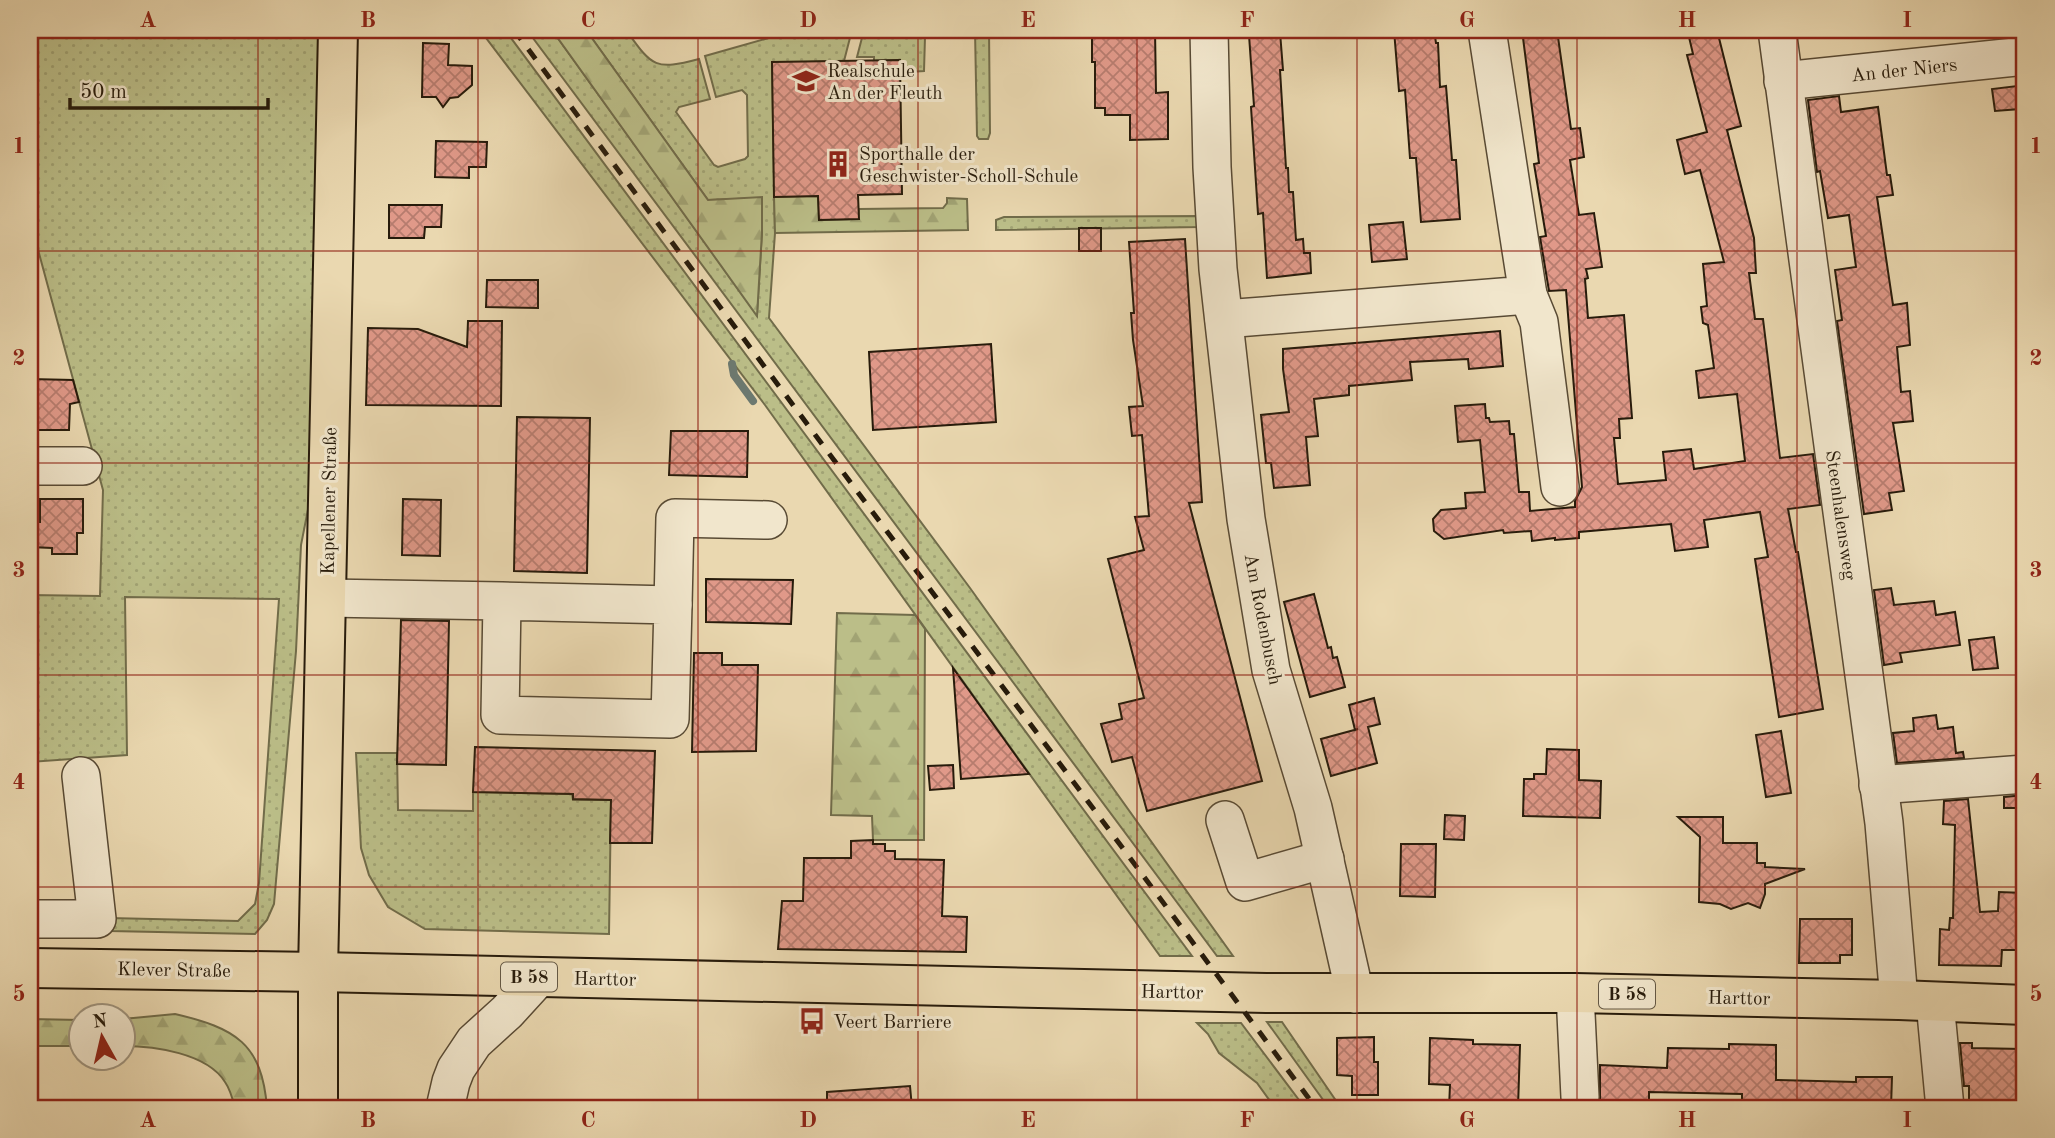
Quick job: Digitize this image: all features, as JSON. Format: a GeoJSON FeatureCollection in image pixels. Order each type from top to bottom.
{"type":"FeatureCollection","features":[{"type":"Feature","properties":{"kind":"main road","name":"Kapellener Straße"},"geometry":{"type":"LineString","coordinates":[[318,1108],[318,972],[338,30]]}},
{"type":"Feature","properties":{"kind":"main road","name":"Klever Straße"},"geometry":{"type":"LineString","coordinates":[[30,968],[318,972]]}},
{"type":"Feature","properties":{"kind":"main road","name":"Harttor"},"geometry":{"type":"LineString","coordinates":[[318,972],[1355,994],[1575,993],[2025,1005]]}},
{"type":"Feature","properties":{"kind":"street","name":"Am Rodenbusch"},"geometry":{"type":"LineString","coordinates":[[1209,30],[1214,221],[1246,519],[1271,670],[1313,808],[1355,994]]}},
{"type":"Feature","properties":{"kind":"street"},"geometry":{"type":"LineString","coordinates":[[1487,30],[1528,295],[1539,321],[1560,487]]}},
{"type":"Feature","properties":{"kind":"street","name":"Steenhalensweg"},"geometry":{"type":"LineString","coordinates":[[1777,30],[1878,785],[1917,1001],[1945,1108]]}},
{"type":"Feature","properties":{"kind":"street","name":"An der Niers"},"geometry":{"type":"LineString","coordinates":[[1783,81],[2025,56]]}},
{"type":"Feature","properties":{"kind":"street"},"geometry":{"type":"LineString","coordinates":[[1224,319],[1528,295]]}},
{"type":"Feature","properties":{"kind":"street"},"geometry":{"type":"LineString","coordinates":[[30,466],[83,466]]}},
{"type":"Feature","properties":{"kind":"street"},"geometry":{"type":"LineString","coordinates":[[502,601],[500,715],[670,719],[675,518],[768,520]]}},
{"type":"Feature","properties":{"kind":"street"},"geometry":{"type":"LineString","coordinates":[[326,598],[673,605]]}},
{"type":"Feature","properties":{"kind":"street"},"geometry":{"type":"LineString","coordinates":[[1878,785],[2025,774]]}},
{"type":"Feature","properties":{"kind":"street"},"geometry":{"type":"LineString","coordinates":[[81,776],[97,919],[109,968]]}},
{"type":"Feature","properties":{"kind":"street"},"geometry":{"type":"LineString","coordinates":[[1225,820],[1248,893],[1325,859]]}},
{"type":"Feature","properties":{"kind":"street"},"geometry":{"type":"LineString","coordinates":[[30,919],[97,919]]}},
{"type":"Feature","properties":{"kind":"street"},"geometry":{"type":"LineString","coordinates":[[445,1108],[453,1076],[474,1042],[540,977]]}},
{"type":"Feature","properties":{"kind":"street"},"geometry":{"type":"LineString","coordinates":[[1575,993],[1580,1097]]}},
{"type":"Feature","properties":{"kind":"green space"},"geometry":{"type":"Polygon","coordinates":[[[30,30],[323,30],[313,484],[301,545],[296,651],[274,904],[267,920],[255,934],[110,931],[110,918],[238,921],[255,904],[259,883],[279,599],[125,597],[127,755],[30,762],[30,595],[100,596],[103,490],[30,220],[30,30]]]}},
{"type":"Feature","properties":{"kind":"green space"},"geometry":{"type":"Polygon","coordinates":[[[480,30],[505,30],[1192,956],[1160,956],[765,405],[480,30]]]}},
{"type":"Feature","properties":{"kind":"green space"},"geometry":{"type":"Polygon","coordinates":[[[527,30],[552,30],[757,315],[762,198],[708,200],[586,30],[626,30],[649,58],[663,65],[699,59],[710,99],[679,107],[676,112],[718,167],[748,156],[747,95],[742,90],[716,97],[705,56],[772,37],[777,35],[778,30],[852,30],[844,61],[772,63],[775,233],[769,318],[970,588],[1233,956],[1217,956],[527,30]]]}},
{"type":"Feature","properties":{"kind":"green space"},"geometry":{"type":"Polygon","coordinates":[[[552,30],[586,30],[708,200],[762,197],[757,316],[552,30]]]}},
{"type":"Feature","properties":{"kind":"green space"},"geometry":{"type":"Polygon","coordinates":[[[864,30],[907,30],[922,33],[925,37],[924,71],[901,74],[900,60],[874,61],[874,57],[857,57],[864,30]]]}},
{"type":"Feature","properties":{"kind":"green space"},"geometry":{"type":"Polygon","coordinates":[[[975,30],[989,30],[988,139],[979,139],[977,136],[975,30]]]}},
{"type":"Feature","properties":{"kind":"green space"},"geometry":{"type":"Polygon","coordinates":[[[818,196],[819,220],[858,219],[859,209],[943,208],[947,198],[967,199],[968,230],[775,233],[774,197],[818,196]]]}},
{"type":"Feature","properties":{"kind":"green space"},"geometry":{"type":"Polygon","coordinates":[[[1199,216],[1200,227],[996,230],[996,220],[1004,217],[1199,216]]]}},
{"type":"Feature","properties":{"kind":"green space"},"geometry":{"type":"Polygon","coordinates":[[[837,613],[915,615],[925,629],[924,840],[873,840],[872,816],[831,815],[837,613]]]}},
{"type":"Feature","properties":{"kind":"green space"},"geometry":{"type":"Polygon","coordinates":[[[356,753],[397,753],[398,810],[473,811],[473,792],[572,794],[573,800],[611,800],[609,934],[425,929],[388,907],[369,875],[361,848],[356,753]]]}},
{"type":"Feature","properties":{"kind":"green space"},"geometry":{"type":"Polygon","coordinates":[[[175,1014],[214,1025],[229,1033],[252,1053],[264,1086],[267,1108],[235,1108],[225,1082],[206,1064],[179,1053],[136,1047],[136,1018],[175,1014]]]}},
{"type":"Feature","properties":{"kind":"green space"},"geometry":{"type":"Polygon","coordinates":[[[30,1019],[66,1020],[66,1046],[30,1046],[30,1019]]]}},
{"type":"Feature","properties":{"kind":"green space"},"geometry":{"type":"Polygon","coordinates":[[[1267,1022],[1282,1022],[1341,1108],[1329,1108],[1267,1022]]]}},
{"type":"Feature","properties":{"kind":"green space"},"geometry":{"type":"Polygon","coordinates":[[[1197,1023],[1241,1023],[1305,1108],[1275,1108],[1257,1083],[1219,1053],[1208,1034],[1197,1023]]]}},
{"type":"Feature","properties":{"kind":"building"},"geometry":{"type":"Polygon","coordinates":[[[1092,30],[1155,30],[1156,93],[1168,92],[1168,139],[1130,140],[1130,115],[1105,115],[1105,108],[1095,108],[1092,30]]]}},
{"type":"Feature","properties":{"kind":"building"},"geometry":{"type":"Polygon","coordinates":[[[1394,30],[1434,30],[1438,43],[1440,87],[1446,86],[1452,160],[1456,160],[1460,219],[1421,222],[1416,158],[1410,158],[1405,90],[1399,91],[1394,30]]]}},
{"type":"Feature","properties":{"kind":"building"},"geometry":{"type":"Polygon","coordinates":[[[1522,30],[1557,30],[1571,129],[1580,128],[1584,157],[1570,160],[1579,215],[1594,213],[1602,267],[1586,269],[1588,318],[1624,315],[1632,418],[1619,419],[1620,438],[1614,438],[1618,484],[1666,480],[1663,452],[1691,449],[1694,469],[1745,461],[1737,394],[1699,398],[1696,371],[1714,368],[1708,325],[1703,323],[1701,307],[1707,306],[1703,264],[1724,262],[1700,170],[1685,174],[1677,140],[1707,132],[1687,55],[1693,54],[1689,37],[1694,36],[1692,30],[1717,30],[1741,126],[1727,130],[1754,238],[1756,273],[1749,273],[1755,319],[1763,319],[1780,458],[1813,454],[1820,505],[1788,509],[1798,552],[1823,709],[1779,717],[1755,559],[1768,557],[1760,512],[1704,520],[1708,547],[1675,551],[1671,524],[1579,532],[1579,538],[1532,541],[1531,531],[1504,533],[1503,530],[1444,539],[1434,531],[1433,519],[1441,510],[1466,508],[1465,493],[1485,492],[1480,440],[1458,442],[1455,406],[1485,404],[1486,418],[1489,418],[1490,422],[1509,421],[1510,434],[1514,434],[1519,492],[1529,492],[1530,511],[1575,507],[1582,487],[1566,290],[1549,291],[1540,237],[1546,236],[1534,164],[1539,163],[1522,30]]]}},
{"type":"Feature","properties":{"kind":"building"},"geometry":{"type":"Polygon","coordinates":[[[1280,32],[1283,70],[1280,70],[1289,192],[1293,192],[1296,240],[1303,239],[1304,253],[1310,253],[1311,273],[1267,278],[1263,213],[1258,214],[1249,35],[1280,32]]]}},
{"type":"Feature","properties":{"kind":"building"},"geometry":{"type":"Polygon","coordinates":[[[423,43],[449,44],[448,65],[472,66],[472,85],[458,97],[450,98],[443,107],[436,97],[422,97],[423,43]]]}},
{"type":"Feature","properties":{"kind":"building","name":"Sporthalle der Geschwister-Scholl-Schule"},"geometry":{"type":"Polygon","coordinates":[[[900,60],[902,194],[858,195],[859,219],[819,220],[818,196],[774,197],[772,62],[900,60]]]}},
{"type":"Feature","properties":{"kind":"building"},"geometry":{"type":"Polygon","coordinates":[[[2017,86],[2020,109],[1995,111],[1992,89],[2017,86]]]}},
{"type":"Feature","properties":{"kind":"building"},"geometry":{"type":"Polygon","coordinates":[[[1839,96],[1841,112],[1878,107],[1887,175],[1890,175],[1893,195],[1877,197],[1893,305],[1907,303],[1910,345],[1897,347],[1901,392],[1910,391],[1913,421],[1893,423],[1904,491],[1889,493],[1892,510],[1864,514],[1837,321],[1842,320],[1835,270],[1856,267],[1849,215],[1828,218],[1820,171],[1817,172],[1808,100],[1839,96]]]}},
{"type":"Feature","properties":{"kind":"building"},"geometry":{"type":"Polygon","coordinates":[[[436,141],[487,142],[486,167],[469,167],[469,178],[435,177],[436,141]]]}},
{"type":"Feature","properties":{"kind":"building"},"geometry":{"type":"Polygon","coordinates":[[[389,205],[442,205],[441,227],[425,227],[424,238],[389,238],[389,205]]]}},
{"type":"Feature","properties":{"kind":"building"},"geometry":{"type":"Polygon","coordinates":[[[1403,222],[1407,259],[1372,262],[1369,225],[1403,222]]]}},
{"type":"Feature","properties":{"kind":"building"},"geometry":{"type":"Polygon","coordinates":[[[1079,228],[1101,228],[1101,251],[1079,251],[1079,228]]]}},
{"type":"Feature","properties":{"kind":"building"},"geometry":{"type":"Polygon","coordinates":[[[1185,239],[1202,502],[1189,503],[1262,781],[1147,811],[1132,757],[1112,762],[1101,724],[1122,719],[1119,704],[1144,698],[1108,559],[1144,550],[1135,517],[1149,516],[1142,435],[1132,436],[1129,407],[1143,406],[1133,340],[1131,313],[1134,313],[1129,242],[1185,239]]]}},
{"type":"Feature","properties":{"kind":"building"},"geometry":{"type":"Polygon","coordinates":[[[487,280],[538,280],[538,308],[486,307],[487,280]]]}},
{"type":"Feature","properties":{"kind":"building"},"geometry":{"type":"Polygon","coordinates":[[[468,321],[502,321],[501,406],[366,405],[368,328],[418,329],[467,347],[468,321]]]}},
{"type":"Feature","properties":{"kind":"building"},"geometry":{"type":"Polygon","coordinates":[[[1500,331],[1503,366],[1469,369],[1468,359],[1410,362],[1412,380],[1349,386],[1349,395],[1314,399],[1318,436],[1306,437],[1310,485],[1274,488],[1271,463],[1266,463],[1261,415],[1289,412],[1283,349],[1500,331]]]}},
{"type":"Feature","properties":{"kind":"building"},"geometry":{"type":"Polygon","coordinates":[[[991,344],[996,422],[873,430],[869,352],[991,344]]]}},
{"type":"Feature","properties":{"kind":"building"},"geometry":{"type":"Polygon","coordinates":[[[30,379],[73,380],[79,402],[70,404],[69,430],[30,428],[30,379]]]}},
{"type":"Feature","properties":{"kind":"building"},"geometry":{"type":"Polygon","coordinates":[[[517,417],[590,418],[587,573],[514,571],[517,417]]]}},
{"type":"Feature","properties":{"kind":"building"},"geometry":{"type":"Polygon","coordinates":[[[671,431],[748,431],[747,477],[669,475],[671,431]]]}},
{"type":"Feature","properties":{"kind":"building"},"geometry":{"type":"Polygon","coordinates":[[[40,499],[83,499],[83,533],[77,533],[77,554],[52,554],[52,548],[30,547],[30,522],[40,522],[40,499]]]}},
{"type":"Feature","properties":{"kind":"building"},"geometry":{"type":"Polygon","coordinates":[[[403,499],[441,500],[440,556],[402,555],[403,499]]]}},
{"type":"Feature","properties":{"kind":"building"},"geometry":{"type":"Polygon","coordinates":[[[706,579],[793,580],[791,624],[706,622],[706,579]]]}},
{"type":"Feature","properties":{"kind":"building"},"geometry":{"type":"Polygon","coordinates":[[[1891,588],[1894,605],[1934,601],[1936,615],[1955,612],[1960,645],[1900,653],[1902,662],[1884,665],[1874,590],[1891,588]]]}},
{"type":"Feature","properties":{"kind":"building"},"geometry":{"type":"Polygon","coordinates":[[[1314,594],[1328,648],[1331,647],[1333,658],[1337,657],[1345,687],[1310,697],[1284,602],[1314,594]]]}},
{"type":"Feature","properties":{"kind":"building"},"geometry":{"type":"Polygon","coordinates":[[[401,620],[449,621],[446,765],[397,764],[401,620]]]}},
{"type":"Feature","properties":{"kind":"building"},"geometry":{"type":"Polygon","coordinates":[[[1994,637],[1998,668],[1973,670],[1969,640],[1994,637]]]}},
{"type":"Feature","properties":{"kind":"building"},"geometry":{"type":"Polygon","coordinates":[[[694,653],[722,653],[722,665],[758,665],[756,751],[692,752],[694,653]]]}},
{"type":"Feature","properties":{"kind":"building"},"geometry":{"type":"Polygon","coordinates":[[[953,668],[1029,774],[961,779],[953,668]]]}},
{"type":"Feature","properties":{"kind":"building"},"geometry":{"type":"Polygon","coordinates":[[[1374,698],[1380,724],[1368,727],[1377,763],[1331,776],[1321,739],[1355,730],[1349,705],[1374,698]]]}},
{"type":"Feature","properties":{"kind":"building"},"geometry":{"type":"Polygon","coordinates":[[[1936,715],[1938,729],[1953,727],[1956,753],[1963,752],[1964,758],[1897,763],[1893,733],[1914,731],[1913,718],[1936,715]]]}},
{"type":"Feature","properties":{"kind":"building"},"geometry":{"type":"Polygon","coordinates":[[[1781,731],[1791,793],[1766,797],[1756,735],[1781,731]]]}},
{"type":"Feature","properties":{"kind":"building"},"geometry":{"type":"Polygon","coordinates":[[[475,747],[655,751],[652,843],[610,843],[611,800],[573,799],[573,794],[473,792],[475,747]]]}},
{"type":"Feature","properties":{"kind":"building"},"geometry":{"type":"Polygon","coordinates":[[[1547,749],[1579,750],[1579,780],[1601,781],[1600,818],[1523,816],[1524,779],[1534,779],[1534,774],[1546,774],[1547,749]]]}},
{"type":"Feature","properties":{"kind":"building"},"geometry":{"type":"Polygon","coordinates":[[[953,765],[954,788],[930,790],[928,766],[953,765]]]}},
{"type":"Feature","properties":{"kind":"building"},"geometry":{"type":"Polygon","coordinates":[[[2025,795],[2025,808],[2004,808],[2004,797],[2025,795]]]}},
{"type":"Feature","properties":{"kind":"building"},"geometry":{"type":"Polygon","coordinates":[[[1968,799],[1980,912],[1998,911],[1999,892],[2025,893],[2025,950],[2002,950],[2001,966],[1939,965],[1940,929],[1949,930],[1950,918],[1953,918],[1955,825],[1943,824],[1944,801],[1968,799]]]}},
{"type":"Feature","properties":{"kind":"building"},"geometry":{"type":"Polygon","coordinates":[[[1445,815],[1465,816],[1464,840],[1444,839],[1445,815]]]}},
{"type":"Feature","properties":{"kind":"building"},"geometry":{"type":"Polygon","coordinates":[[[1678,817],[1723,817],[1723,843],[1757,843],[1757,863],[1765,863],[1765,867],[1805,869],[1765,884],[1760,908],[1748,903],[1731,909],[1720,904],[1699,902],[1700,837],[1678,817]]]}},
{"type":"Feature","properties":{"kind":"building"},"geometry":{"type":"Polygon","coordinates":[[[873,840],[873,844],[885,844],[885,851],[895,851],[895,859],[944,860],[942,916],[967,917],[966,952],[778,949],[782,901],[803,901],[804,858],[851,858],[851,841],[873,840]]]}},
{"type":"Feature","properties":{"kind":"building"},"geometry":{"type":"Polygon","coordinates":[[[1401,844],[1436,844],[1435,897],[1400,896],[1401,844]]]}},
{"type":"Feature","properties":{"kind":"building"},"geometry":{"type":"Polygon","coordinates":[[[1800,919],[1852,919],[1852,955],[1840,955],[1840,963],[1799,963],[1800,919]]]}},
{"type":"Feature","properties":{"kind":"building"},"geometry":{"type":"Polygon","coordinates":[[[1374,1037],[1374,1062],[1378,1062],[1378,1095],[1352,1095],[1352,1076],[1337,1075],[1337,1038],[1374,1037]]]}},
{"type":"Feature","properties":{"kind":"building"},"geometry":{"type":"Polygon","coordinates":[[[1430,1038],[1473,1040],[1473,1044],[1520,1045],[1518,1108],[1449,1108],[1450,1085],[1429,1084],[1430,1038]]]}},
{"type":"Feature","properties":{"kind":"building"},"geometry":{"type":"Polygon","coordinates":[[[1960,1043],[1972,1043],[1972,1048],[2022,1049],[2025,1108],[1969,1108],[1969,1086],[1964,1086],[1960,1043]]]}},
{"type":"Feature","properties":{"kind":"building"},"geometry":{"type":"Polygon","coordinates":[[[1729,1044],[1776,1045],[1776,1080],[1856,1082],[1856,1077],[1892,1077],[1891,1108],[1757,1108],[1757,1103],[1742,1103],[1742,1094],[1649,1092],[1649,1108],[1612,1108],[1612,1101],[1600,1101],[1600,1065],[1667,1068],[1668,1048],[1729,1049],[1729,1044]]]}},
{"type":"Feature","properties":{"kind":"building"},"geometry":{"type":"Polygon","coordinates":[[[910,1086],[912,1108],[827,1108],[827,1092],[910,1086]]]}},
{"type":"Feature","properties":{"kind":"waterway"},"geometry":{"type":"LineString","coordinates":[[732,364],[734,375],[753,401]]}},
{"type":"Feature","properties":{"kind":"railway"},"geometry":{"type":"LineString","coordinates":[[514,30],[1316,1108]]}},
{"type":"Feature","properties":{"kind":"place","name":"Realschule An der Fleuth"},"geometry":{"type":"Point","coordinates":[806,81]}},
{"type":"Feature","properties":{"kind":"place","name":"Sporthalle der Geschwister-Scholl-Schule"},"geometry":{"type":"Point","coordinates":[838,164]}},
{"type":"Feature","properties":{"kind":"place","name":"Veert Barriere"},"geometry":{"type":"Point","coordinates":[812,1021]}}]}
